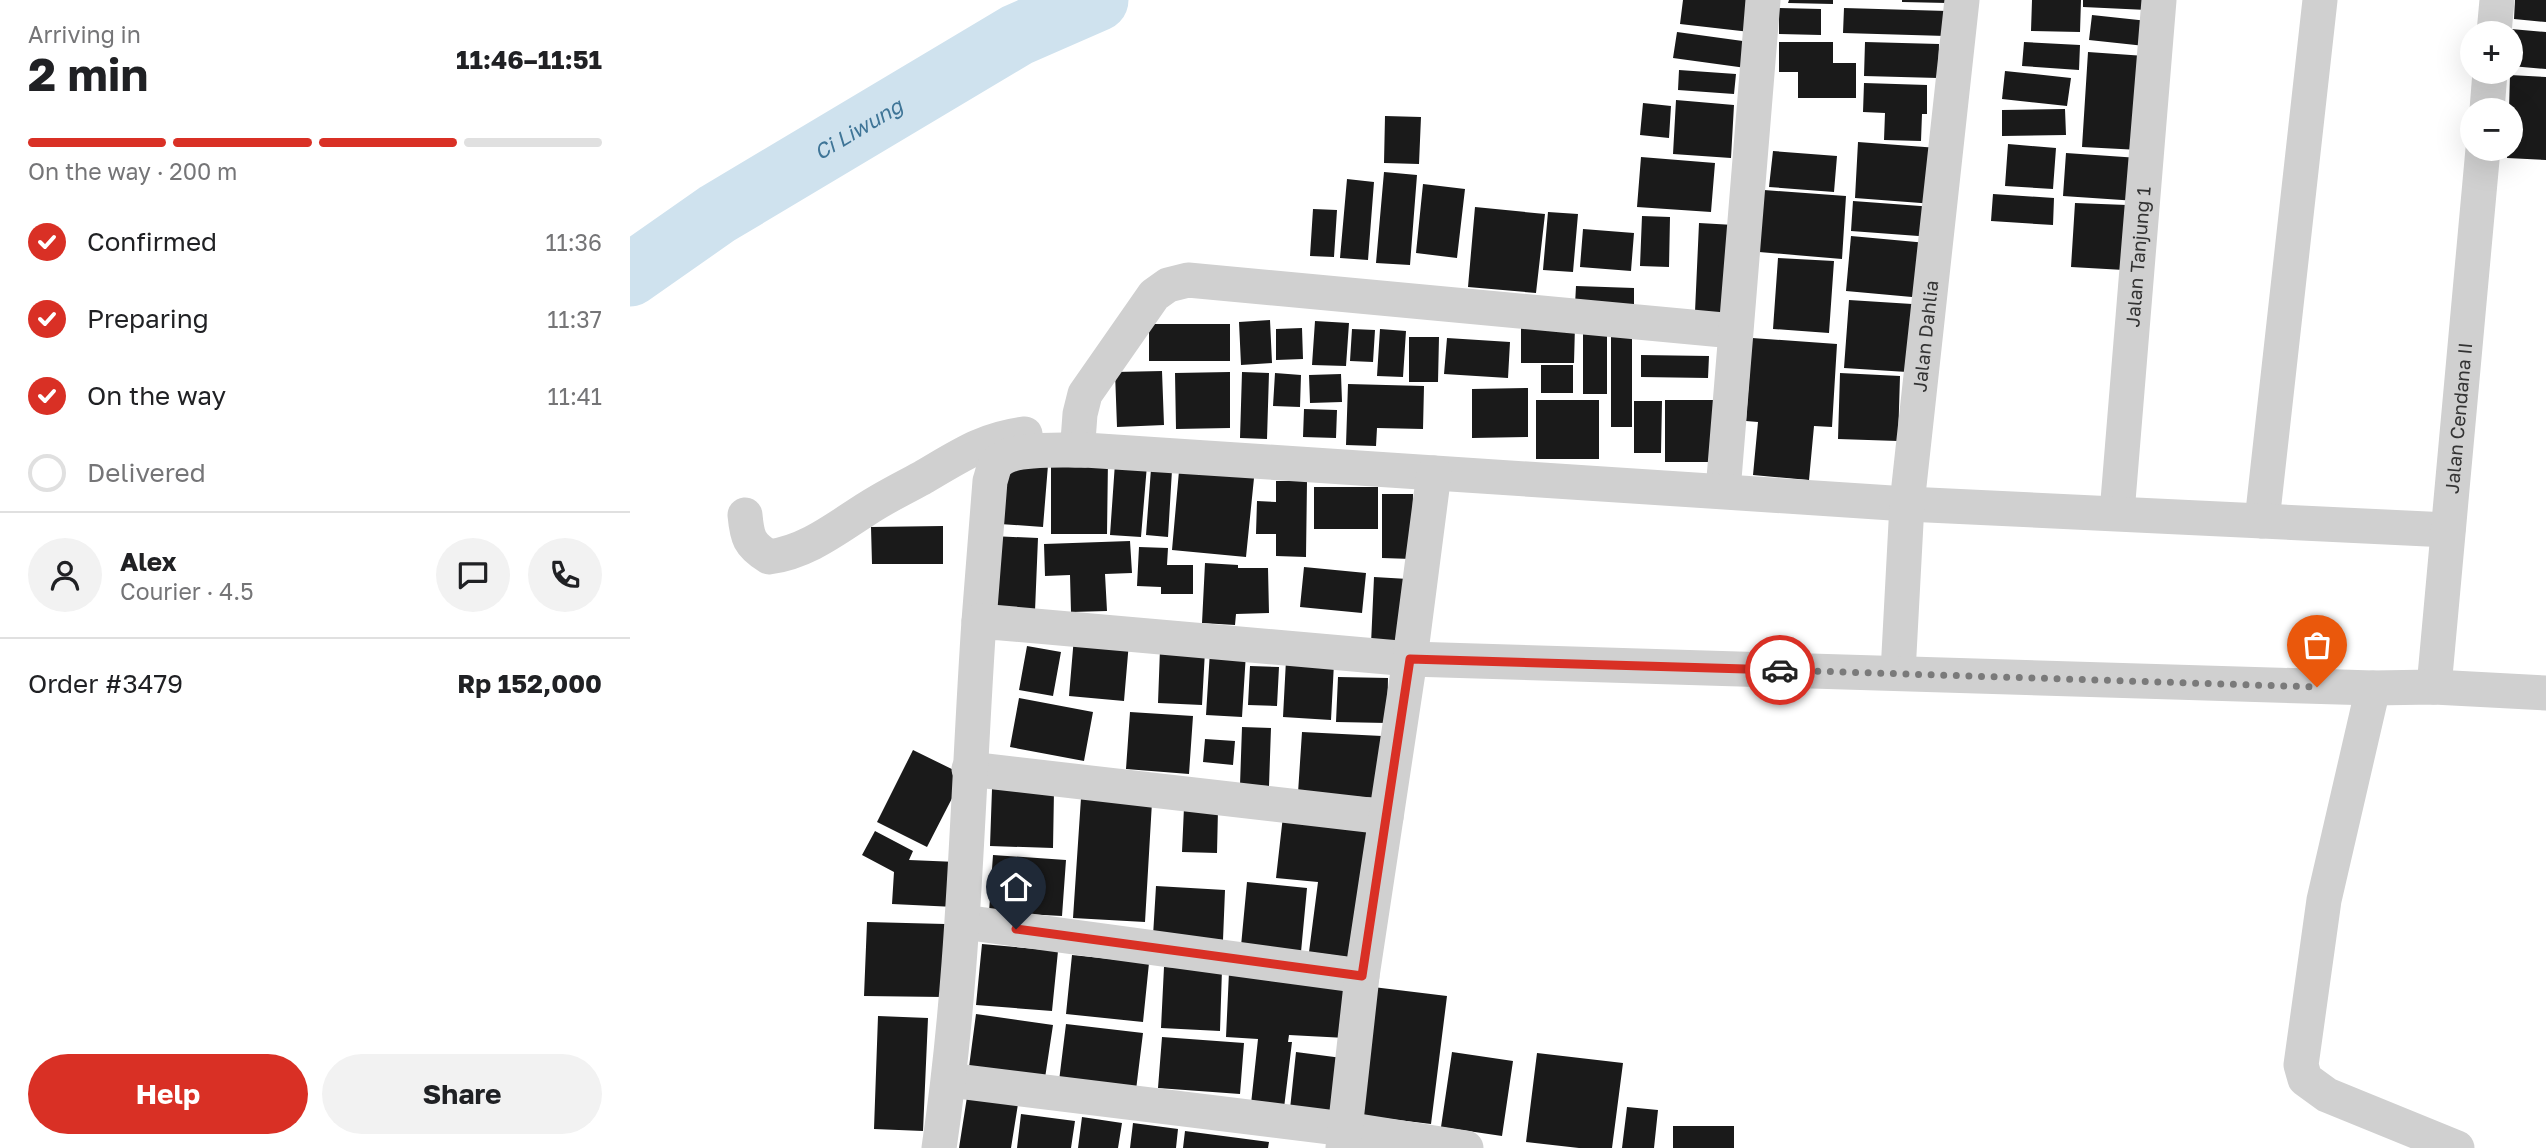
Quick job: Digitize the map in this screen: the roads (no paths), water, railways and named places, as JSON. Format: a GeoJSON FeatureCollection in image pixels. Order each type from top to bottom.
{"type":"FeatureCollection","features":[{"type":"Feature","properties":{"kind":"street"},"geometry":{"type":"LineString","coordinates":[[1723,491],[1763,0]]}},
{"type":"Feature","properties":{"kind":"street","name":"Jalan Dahlia"},"geometry":{"type":"LineString","coordinates":[[1898,673],[1908,503],[1962,0]]}},
{"type":"Feature","properties":{"kind":"street","name":"Jalan Tanjung 1"},"geometry":{"type":"LineString","coordinates":[[2117,513],[2160,0]]}},
{"type":"Feature","properties":{"kind":"street"},"geometry":{"type":"LineString","coordinates":[[2262,521],[2320,0]]}},
{"type":"Feature","properties":{"kind":"street"},"geometry":{"type":"LineString","coordinates":[[2495,21],[2497,0]]}},
{"type":"Feature","properties":{"kind":"street","name":"Jalan Cendana II"},"geometry":{"type":"LineString","coordinates":[[2434,687],[2482,161]]}},
{"type":"Feature","properties":{"kind":"street"},"geometry":{"type":"LineString","coordinates":[[1085,450],[1078,441],[1085,394],[1154,295],[1168,285],[1188,279],[1734,331]]}},
{"type":"Feature","properties":{"kind":"street"},"geometry":{"type":"LineString","coordinates":[[746,515],[747,535],[756,549],[769,557],[785,555],[814,543],[869,507],[962,453],[1000,437],[1057,428],[1080,414]]}},
{"type":"Feature","properties":{"kind":"street"},"geometry":{"type":"LineString","coordinates":[[939,1148],[949,1080],[963,922],[969,769],[990,481],[996,464],[1010,454],[1085,450],[1908,503],[2448,530]]}},
{"type":"Feature","properties":{"kind":"street"},"geometry":{"type":"LineString","coordinates":[[1344,1139],[1362,976],[1410,659],[1434,473]]}},
{"type":"Feature","properties":{"kind":"street"},"geometry":{"type":"LineString","coordinates":[[979,621],[1410,659],[2373,688],[2434,687],[2546,693]]}},
{"type":"Feature","properties":{"kind":"street"},"geometry":{"type":"LineString","coordinates":[[2373,688],[2324,900],[2301,1065],[2305,1079],[2328,1095],[2456,1148]]}},
{"type":"Feature","properties":{"kind":"street"},"geometry":{"type":"LineString","coordinates":[[969,769],[1386,817]]}},
{"type":"Feature","properties":{"kind":"street"},"geometry":{"type":"LineString","coordinates":[[963,922],[1362,976]]}},
{"type":"Feature","properties":{"kind":"street"},"geometry":{"type":"LineString","coordinates":[[949,1080],[1344,1139],[1465,1148]]}},
{"type":"Feature","properties":{"kind":"waterway","name":"Ci Liwung"},"geometry":{"type":"LineString","coordinates":[[630,275],[717,214],[1017,35],[1097,0]]}}]}
